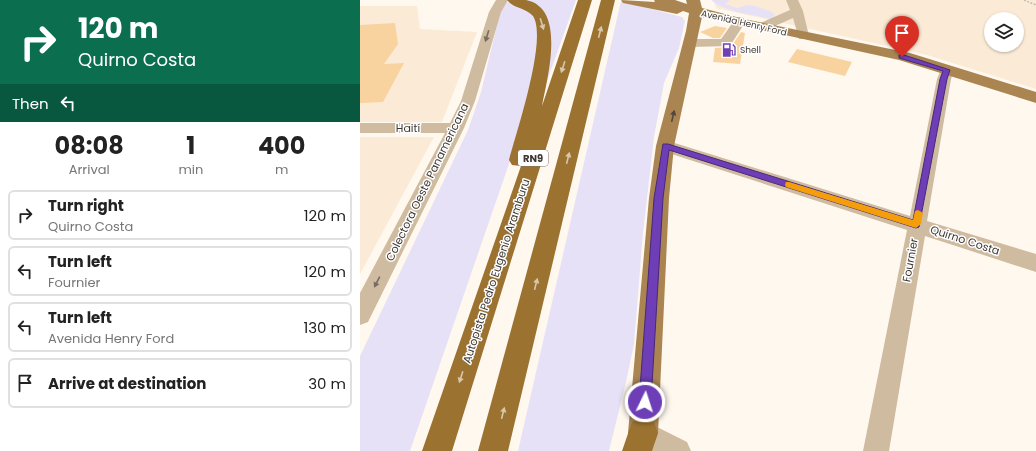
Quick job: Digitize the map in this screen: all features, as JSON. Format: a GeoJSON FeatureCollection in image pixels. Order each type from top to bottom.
{"type":"FeatureCollection","features":[{"type":"Feature","properties":{"kind":"highway"},"geometry":{"type":"LineString","coordinates":[[482,313],[545,50],[544,28],[541,19],[530,6],[514,0]]}},
{"type":"Feature","properties":{"kind":"highway","name":"Autopista Pedro Eugenio Aramburu"},"geometry":{"type":"LineString","coordinates":[[437,451],[585,2]]}},
{"type":"Feature","properties":{"kind":"highway"},"geometry":{"type":"LineString","coordinates":[[493,451],[607,4]]}},
{"type":"Feature","properties":{"kind":"main road"},"geometry":{"type":"LineString","coordinates":[[628,0],[664,8],[694,6],[690,43],[666,146],[659,198],[640,445]]}},
{"type":"Feature","properties":{"kind":"main road","name":"Avenida Henry Ford"},"geometry":{"type":"LineString","coordinates":[[661,0],[694,6],[740,21],[803,36],[834,48],[1036,98]]}},
{"type":"Feature","properties":{"kind":"main road","name":"Avenida Henry Ford"},"geometry":{"type":"LineString","coordinates":[[945,75],[1036,110]]}},
{"type":"Feature","properties":{"kind":"street","name":"Colectora Oeste Panamericana"},"geometry":{"type":"LineString","coordinates":[[360,316],[456,128],[468,101],[494,12],[502,0]]}},
{"type":"Feature","properties":{"kind":"street"},"geometry":{"type":"LineString","coordinates":[[762,26],[794,6],[803,36]]}},
{"type":"Feature","properties":{"kind":"street"},"geometry":{"type":"LineString","coordinates":[[690,43],[725,43],[740,21]]}},
{"type":"Feature","properties":{"kind":"street","name":"Fournier"},"geometry":{"type":"LineString","coordinates":[[876,451],[916,224],[945,75]]}},
{"type":"Feature","properties":{"kind":"street","name":"Haití"},"geometry":{"type":"LineString","coordinates":[[360,128],[456,128]]}},
{"type":"Feature","properties":{"kind":"street","name":"Quirno Costa"},"geometry":{"type":"LineString","coordinates":[[666,146],[1036,263]]}},
{"type":"Feature","properties":{"kind":"street"},"geometry":{"type":"LineString","coordinates":[[640,445],[678,451]]}},
{"type":"Feature","properties":{"kind":"path"},"geometry":{"type":"LineString","coordinates":[[1024,0],[1036,5]]}},
{"type":"Feature","properties":{"kind":"shaded area"},"geometry":{"type":"Polygon","coordinates":[[[525,0],[576,0],[542,95],[549,34],[525,0]]]}},
{"type":"Feature","properties":{"kind":"shaded area"},"geometry":{"type":"Polygon","coordinates":[[[711,0],[728,0],[730,1],[725,4],[737,8],[747,5],[755,6],[772,12],[775,15],[771,19],[740,12],[724,8],[711,0]]]}},
{"type":"Feature","properties":{"kind":"shaded area"},"geometry":{"type":"Polygon","coordinates":[[[714,0],[1036,0],[1036,89],[927,55],[716,8],[714,0]]]}},
{"type":"Feature","properties":{"kind":"shaded area"},"geometry":{"type":"Polygon","coordinates":[[[621,1],[682,17],[685,21],[679,48],[664,83],[654,137],[643,233],[634,344],[626,382],[609,451],[518,451],[621,1]]]}},
{"type":"Feature","properties":{"kind":"shaded area"},"geometry":{"type":"Polygon","coordinates":[[[507,2],[517,3],[532,12],[537,30],[536,69],[511,158],[410,451],[360,451],[360,356],[468,130],[481,92],[501,8],[507,2]]]}},
{"type":"Feature","properties":{"kind":"shaded area"},"geometry":{"type":"Polygon","coordinates":[[[360,6],[417,6],[420,29],[477,32],[442,122],[360,122],[360,6]]]}},
{"type":"Feature","properties":{"kind":"shaded area"},"geometry":{"type":"Polygon","coordinates":[[[360,137],[434,137],[360,274],[360,137]]]}},
{"type":"Feature","properties":{"kind":"building"},"geometry":{"type":"Polygon","coordinates":[[[395,23],[398,44],[384,64],[404,63],[383,102],[360,103],[360,25],[395,23]]]}},
{"type":"Feature","properties":{"kind":"building"},"geometry":{"type":"Polygon","coordinates":[[[715,26],[727,28],[720,38],[713,38],[700,32],[715,26]]]}},
{"type":"Feature","properties":{"kind":"building"},"geometry":{"type":"Polygon","coordinates":[[[741,32],[745,33],[740,64],[713,62],[715,48],[731,47],[741,32]]]}},
{"type":"Feature","properties":{"kind":"building"},"geometry":{"type":"Polygon","coordinates":[[[797,49],[852,62],[845,76],[788,62],[797,49]]]}},
{"type":"Feature","properties":{"kind":"slow traffic"},"geometry":{"type":"LineString","coordinates":[[789,185],[916,224],[918,213]]}},
{"type":"Feature","properties":{"kind":"place","name":"Shell"},"geometry":{"type":"Point","coordinates":[729,50]}},
{"type":"Feature","properties":{"kind":"route"},"geometry":{"type":"LineString","coordinates":[[645,402],[659,198],[666,146],[916,224],[947,70],[917,60],[902,57]]}}]}
